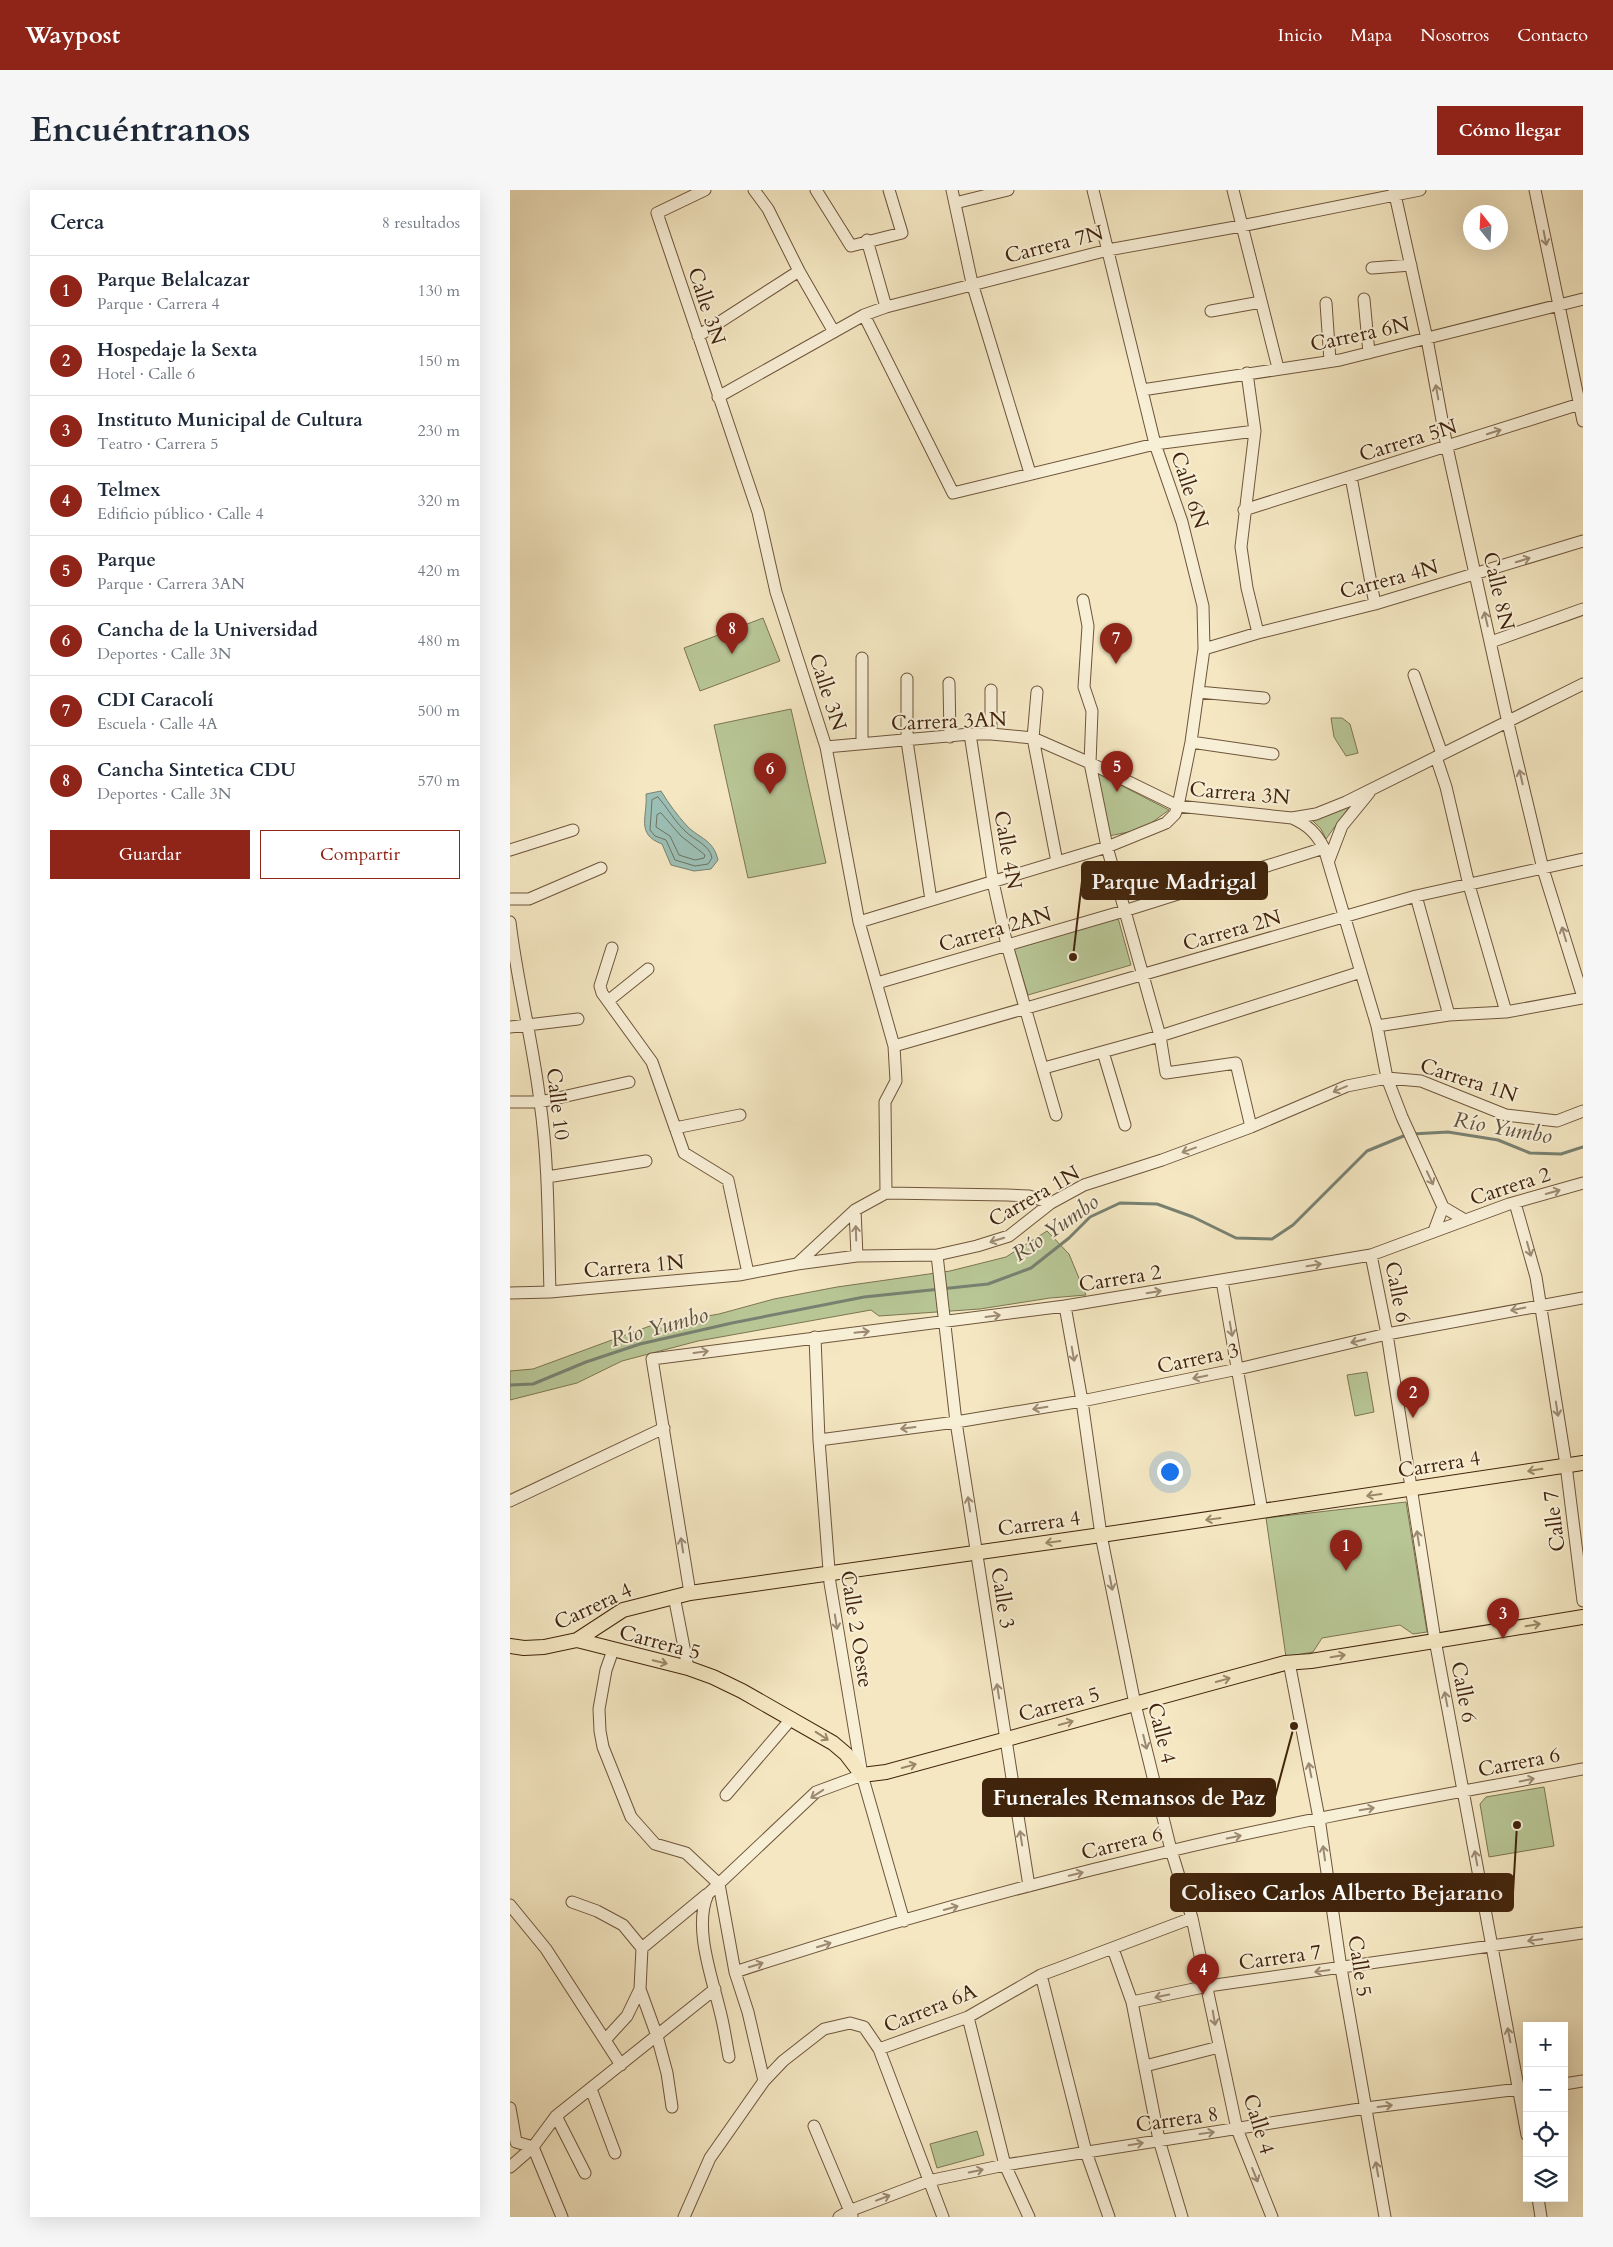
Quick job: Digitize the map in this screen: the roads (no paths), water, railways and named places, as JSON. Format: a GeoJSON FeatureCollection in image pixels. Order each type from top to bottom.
{"type":"FeatureCollection","features":[{"type":"Feature","properties":{"kind":"main road","name":"Carrera 4"},"geometry":{"type":"LineString","coordinates":[[510,1646],[524,1648],[544,1647],[577,1640],[623,1610],[690,1593],[1101,1535],[1583,1463]]}},
{"type":"Feature","properties":{"kind":"main road","name":"Carrera 5"},"geometry":{"type":"LineString","coordinates":[[577,1640],[688,1668],[742,1691],[833,1743],[846,1754],[862,1775],[886,1772],[1290,1662],[1311,1661],[1583,1617]]}},
{"type":"Feature","properties":{"kind":"street","name":"Calle 3N"},"geometry":{"type":"LineString","coordinates":[[705,190],[657,214],[758,512],[776,592],[826,747],[859,922],[894,1046],[896,1081],[885,1102],[886,1193]]}},
{"type":"Feature","properties":{"kind":"street"},"geometry":{"type":"LineString","coordinates":[[754,190],[768,210],[798,271],[834,332]]}},
{"type":"Feature","properties":{"kind":"street"},"geometry":{"type":"LineString","coordinates":[[816,190],[851,246],[867,240],[902,233],[889,190]]}},
{"type":"Feature","properties":{"kind":"street"},"geometry":{"type":"LineString","coordinates":[[952,190],[972,283],[1030,474]]}},
{"type":"Feature","properties":{"kind":"street"},"geometry":{"type":"LineString","coordinates":[[955,203],[1008,190]]}},
{"type":"Feature","properties":{"kind":"street","name":"Calle 6N"},"geometry":{"type":"LineString","coordinates":[[1093,190],[1155,444],[1182,522],[1196,571],[1203,606],[1204,649],[1191,742],[1178,806]]}},
{"type":"Feature","properties":{"kind":"street"},"geometry":{"type":"LineString","coordinates":[[1233,190],[1278,368]]}},
{"type":"Feature","properties":{"kind":"street","name":"Carrera 7N"},"geometry":{"type":"LineString","coordinates":[[718,397],[864,315],[886,307],[972,283],[1108,250],[1241,226],[1394,193],[1420,190]]}},
{"type":"Feature","properties":{"kind":"street"},"geometry":{"type":"LineString","coordinates":[[1535,190],[1558,305],[1581,404],[1583,421]]}},
{"type":"Feature","properties":{"kind":"street","name":"Calle 8N"},"geometry":{"type":"LineString","coordinates":[[1394,193],[1427,339],[1447,448],[1508,723],[1543,869],[1583,998]]}},
{"type":"Feature","properties":{"kind":"street"},"geometry":{"type":"LineString","coordinates":[[867,240],[886,307]]}},
{"type":"Feature","properties":{"kind":"street"},"geometry":{"type":"LineString","coordinates":[[1372,268],[1410,265]]}},
{"type":"Feature","properties":{"kind":"street"},"geometry":{"type":"LineString","coordinates":[[698,336],[798,271]]}},
{"type":"Feature","properties":{"kind":"street"},"geometry":{"type":"LineString","coordinates":[[1364,299],[1369,353]]}},
{"type":"Feature","properties":{"kind":"street","name":"Carrera 6N"},"geometry":{"type":"LineString","coordinates":[[1142,390],[1330,361],[1369,353],[1583,299]]}},
{"type":"Feature","properties":{"kind":"street"},"geometry":{"type":"LineString","coordinates":[[1211,311],[1261,302]]}},
{"type":"Feature","properties":{"kind":"street"},"geometry":{"type":"LineString","coordinates":[[1326,303],[1330,361]]}},
{"type":"Feature","properties":{"kind":"street"},"geometry":{"type":"LineString","coordinates":[[864,315],[952,493],[1155,444],[1255,431]]}},
{"type":"Feature","properties":{"kind":"street"},"geometry":{"type":"LineString","coordinates":[[1247,373],[1255,431],[1244,510],[1241,548],[1247,588],[1258,633]]}},
{"type":"Feature","properties":{"kind":"street","name":"Carrera 5N"},"geometry":{"type":"LineString","coordinates":[[1244,510],[1447,448],[1581,404]]}},
{"type":"Feature","properties":{"kind":"street"},"geometry":{"type":"LineString","coordinates":[[1351,477],[1375,604]]}},
{"type":"Feature","properties":{"kind":"street","name":"Carrera 4N"},"geometry":{"type":"LineString","coordinates":[[1204,649],[1258,633],[1375,604],[1583,541]]}},
{"type":"Feature","properties":{"kind":"street"},"geometry":{"type":"LineString","coordinates":[[1083,600],[1088,626],[1084,687],[1092,710],[1090,763],[1107,847],[1160,1036],[1166,1073],[1236,1063],[1251,1127]]}},
{"type":"Feature","properties":{"kind":"street"},"geometry":{"type":"LineString","coordinates":[[1491,642],[1583,609]]}},
{"type":"Feature","properties":{"kind":"street"},"geometry":{"type":"LineString","coordinates":[[862,658],[862,743]]}},
{"type":"Feature","properties":{"kind":"street"},"geometry":{"type":"LineString","coordinates":[[1414,675],[1439,756],[1469,885],[1506,1012]]}},
{"type":"Feature","properties":{"kind":"street"},"geometry":{"type":"LineString","coordinates":[[908,679],[907,741],[931,900]]}},
{"type":"Feature","properties":{"kind":"street"},"geometry":{"type":"LineString","coordinates":[[949,684],[950,737]]}},
{"type":"Feature","properties":{"kind":"street","name":"Carrera 3N"},"geometry":{"type":"LineString","coordinates":[[859,922],[1107,847],[1166,823],[1175,814],[1178,806],[1292,818],[1316,814],[1508,723],[1583,684]]}},
{"type":"Feature","properties":{"kind":"street"},"geometry":{"type":"LineString","coordinates":[[991,690],[991,734]]}},
{"type":"Feature","properties":{"kind":"street"},"geometry":{"type":"LineString","coordinates":[[1037,692],[1033,738],[1057,862]]}},
{"type":"Feature","properties":{"kind":"street"},"geometry":{"type":"LineString","coordinates":[[1198,692],[1264,698]]}},
{"type":"Feature","properties":{"kind":"street","name":"Carrera 3AN"},"geometry":{"type":"LineString","coordinates":[[826,747],[970,734],[1033,738],[1090,763],[1178,806]]}},
{"type":"Feature","properties":{"kind":"street","name":"Calle 4N"},"geometry":{"type":"LineString","coordinates":[[970,734],[994,882],[1007,945],[1056,1115]]}},
{"type":"Feature","properties":{"kind":"street"},"geometry":{"type":"LineString","coordinates":[[1191,742],[1273,754]]}},
{"type":"Feature","properties":{"kind":"street"},"geometry":{"type":"LineString","coordinates":[[1329,860],[1342,826],[1374,788]]}},
{"type":"Feature","properties":{"kind":"street"},"geometry":{"type":"LineString","coordinates":[[1292,818],[1306,824],[1317,835],[1324,848],[1377,1026],[1387,1078],[1416,1150],[1443,1207],[1465,1220]]}},
{"type":"Feature","properties":{"kind":"street"},"geometry":{"type":"LineString","coordinates":[[510,850],[573,830]]}},
{"type":"Feature","properties":{"kind":"street","name":"Carrera 2AN"},"geometry":{"type":"LineString","coordinates":[[877,983],[1124,911],[1324,848]]}},
{"type":"Feature","properties":{"kind":"street","name":"Carrera 2N"},"geometry":{"type":"LineString","coordinates":[[894,1046],[1024,1007],[1345,918],[1416,896],[1583,859]]}},
{"type":"Feature","properties":{"kind":"street"},"geometry":{"type":"LineString","coordinates":[[510,899],[529,899],[601,868]]}},
{"type":"Feature","properties":{"kind":"street"},"geometry":{"type":"LineString","coordinates":[[1416,896],[1449,1015]]}},
{"type":"Feature","properties":{"kind":"street","name":"Calle 10"},"geometry":{"type":"LineString","coordinates":[[510,922],[512,963],[528,1026],[540,1102],[547,1177],[550,1292]]}},
{"type":"Feature","properties":{"kind":"street"},"geometry":{"type":"LineString","coordinates":[[612,948],[600,986],[608,1002],[652,1062],[684,1153],[728,1180],[748,1273]]}},
{"type":"Feature","properties":{"kind":"street"},"geometry":{"type":"LineString","coordinates":[[608,1002],[648,969]]}},
{"type":"Feature","properties":{"kind":"street"},"geometry":{"type":"LineString","coordinates":[[1044,1068],[1160,1036],[1361,972]]}},
{"type":"Feature","properties":{"kind":"street"},"geometry":{"type":"LineString","coordinates":[[1377,1026],[1449,1015],[1506,1012],[1583,998]]}},
{"type":"Feature","properties":{"kind":"street"},"geometry":{"type":"LineString","coordinates":[[510,1027],[578,1019]]}},
{"type":"Feature","properties":{"kind":"street"},"geometry":{"type":"LineString","coordinates":[[1104,1052],[1125,1125]]}},
{"type":"Feature","properties":{"kind":"street","name":"Carrera 1N"},"geometry":{"type":"LineString","coordinates":[[510,1293],[550,1292],[748,1273],[857,1256],[937,1258],[1009,1236],[1051,1204],[1084,1185],[1162,1160],[1251,1127],[1347,1086],[1387,1078],[1421,1081],[1506,1116],[1557,1121],[1583,1110]]}},
{"type":"Feature","properties":{"kind":"street"},"geometry":{"type":"LineString","coordinates":[[510,1102],[540,1102],[629,1082]]}},
{"type":"Feature","properties":{"kind":"street"},"geometry":{"type":"LineString","coordinates":[[675,1128],[740,1115]]}},
{"type":"Feature","properties":{"kind":"street"},"geometry":{"type":"LineString","coordinates":[[547,1177],[646,1161]]}},
{"type":"Feature","properties":{"kind":"street","name":"Carrera 2"},"geometry":{"type":"LineString","coordinates":[[664,1428],[652,1359],[1065,1306],[1371,1255],[1515,1203],[1583,1183]]}},
{"type":"Feature","properties":{"kind":"street"},"geometry":{"type":"LineString","coordinates":[[798,1264],[856,1210],[886,1193],[1029,1196],[1051,1204]]}},
{"type":"Feature","properties":{"kind":"street","name":"Calle 7"},"geometry":{"type":"LineString","coordinates":[[1515,1203],[1531,1254],[1540,1304],[1566,1465],[1583,1601]]}},
{"type":"Feature","properties":{"kind":"street"},"geometry":{"type":"LineString","coordinates":[[1434,1231],[1443,1207]]}},
{"type":"Feature","properties":{"kind":"street"},"geometry":{"type":"LineString","coordinates":[[856,1210],[857,1256]]}},
{"type":"Feature","properties":{"kind":"street","name":"Calle 6"},"geometry":{"type":"LineString","coordinates":[[1371,1255],[1387,1334],[1435,1640],[1492,1946],[1523,2088]]}},
{"type":"Feature","properties":{"kind":"street","name":"Calle 3"},"geometry":{"type":"LineString","coordinates":[[937,1258],[956,1422],[1029,1886]]}},
{"type":"Feature","properties":{"kind":"street"},"geometry":{"type":"LineString","coordinates":[[1222,1281],[1262,1511]]}},
{"type":"Feature","properties":{"kind":"street","name":"Carrera 3"},"geometry":{"type":"LineString","coordinates":[[819,1440],[956,1422],[1082,1401],[1238,1369],[1387,1334],[1540,1304],[1583,1298]]}},
{"type":"Feature","properties":{"kind":"street","name":"Calle 4"},"geometry":{"type":"LineString","coordinates":[[1065,1306],[1082,1401],[1101,1535],[1135,1704],[1171,1850],[1192,1918],[1237,2129],[1272,2217]]}},
{"type":"Feature","properties":{"kind":"street","name":"Calle 2 Oeste"},"geometry":{"type":"LineString","coordinates":[[814,1337],[828,1574],[862,1775],[904,1921]]}},
{"type":"Feature","properties":{"kind":"street"},"geometry":{"type":"LineString","coordinates":[[510,1501],[664,1428],[690,1593]]}},
{"type":"Feature","properties":{"kind":"street"},"geometry":{"type":"LineString","coordinates":[[674,1596],[688,1668]]}},
{"type":"Feature","properties":{"kind":"street"},"geometry":{"type":"LineString","coordinates":[[612,1650],[599,1709],[600,1730],[608,1761],[631,1817],[655,1844],[686,1853],[719,1884],[735,1972],[748,2012],[764,2081]]}},
{"type":"Feature","properties":{"kind":"street","name":"Calle 5"},"geometry":{"type":"LineString","coordinates":[[1290,1662],[1319,1818],[1341,1968],[1385,2217]]}},
{"type":"Feature","properties":{"kind":"street"},"geometry":{"type":"LineString","coordinates":[[726,1795],[792,1718]]}},
{"type":"Feature","properties":{"kind":"street","name":"Carrera 6"},"geometry":{"type":"LineString","coordinates":[[735,1972],[904,1921],[1029,1886],[1171,1850],[1319,1818],[1583,1769]]}},
{"type":"Feature","properties":{"kind":"street"},"geometry":{"type":"LineString","coordinates":[[642,1948],[708,1894],[816,1792],[862,1775]]}},
{"type":"Feature","properties":{"kind":"street"},"geometry":{"type":"LineString","coordinates":[[708,1894],[703,1905],[702,1925],[707,1959],[729,2057]]}},
{"type":"Feature","properties":{"kind":"street"},"geometry":{"type":"LineString","coordinates":[[572,1902],[597,1911],[623,1924],[642,1948],[640,1989],[657,2036],[667,2074],[672,2108]]}},
{"type":"Feature","properties":{"kind":"street"},"geometry":{"type":"LineString","coordinates":[[510,1905],[546,1949],[621,2065]]}},
{"type":"Feature","properties":{"kind":"street","name":"Carrera 6A"},"geometry":{"type":"LineString","coordinates":[[684,2217],[710,2158],[764,2081],[824,2029],[838,2024],[850,2023],[864,2027],[879,2049],[968,2017],[1041,1975],[1192,1918]]}},
{"type":"Feature","properties":{"kind":"street","name":"Carrera 7"},"geometry":{"type":"LineString","coordinates":[[1132,2002],[1208,1986],[1583,1933]]}},
{"type":"Feature","properties":{"kind":"street"},"geometry":{"type":"LineString","coordinates":[[1113,1949],[1132,2002],[1159,2140],[1182,2217]]}},
{"type":"Feature","properties":{"kind":"street"},"geometry":{"type":"LineString","coordinates":[[1041,1975],[1086,2152],[1109,2217]]}},
{"type":"Feature","properties":{"kind":"street"},"geometry":{"type":"LineString","coordinates":[[605,2040],[627,2016],[640,1989]]}},
{"type":"Feature","properties":{"kind":"street"},"geometry":{"type":"LineString","coordinates":[[510,2167],[533,2147],[556,2116],[715,1989]]}},
{"type":"Feature","properties":{"kind":"street"},"geometry":{"type":"LineString","coordinates":[[968,2017],[1005,2165],[1029,2217]]}},
{"type":"Feature","properties":{"kind":"street"},"geometry":{"type":"LineString","coordinates":[[1145,2066],[1219,2047]]}},
{"type":"Feature","properties":{"kind":"street"},"geometry":{"type":"LineString","coordinates":[[879,2049],[943,2217]]}},
{"type":"Feature","properties":{"kind":"street"},"geometry":{"type":"LineString","coordinates":[[1568,2083],[1583,2081]]}},
{"type":"Feature","properties":{"kind":"street","name":"Carrera 8"},"geometry":{"type":"LineString","coordinates":[[847,2215],[928,2181],[1005,2165],[1366,2108],[1523,2088]]}},
{"type":"Feature","properties":{"kind":"street"},"geometry":{"type":"LineString","coordinates":[[591,2089],[615,2153]]}},
{"type":"Feature","properties":{"kind":"street"},"geometry":{"type":"LineString","coordinates":[[510,2108],[513,2141],[533,2147]]}},
{"type":"Feature","properties":{"kind":"street"},"geometry":{"type":"LineString","coordinates":[[556,2116],[585,2173]]}},
{"type":"Feature","properties":{"kind":"street"},"geometry":{"type":"LineString","coordinates":[[814,2126],[847,2215]]}},
{"type":"Feature","properties":{"kind":"street"},"geometry":{"type":"LineString","coordinates":[[533,2147],[562,2217]]}},
{"type":"Feature","properties":{"kind":"street"},"geometry":{"type":"LineString","coordinates":[[1539,2202],[1541,2217]]}},
{"type":"Feature","properties":{"kind":"water"},"geometry":{"type":"Polygon","coordinates":[[[661,791],[687,826],[706,840],[713,848],[718,860],[711,869],[694,871],[671,865],[662,844],[648,835],[645,824],[646,794],[661,791]]]}},
{"type":"Feature","properties":{"kind":"waterway","name":"Río Yumbo"},"geometry":{"type":"LineString","coordinates":[[1412,1134],[1448,1132],[1498,1140],[1530,1153],[1561,1154],[1583,1147]]}},
{"type":"Feature","properties":{"kind":"waterway","name":"Río Yumbo"},"geometry":{"type":"LineString","coordinates":[[510,1385],[533,1384],[586,1362],[640,1344],[732,1323],[864,1297],[988,1284],[1031,1268],[1069,1238],[1090,1217],[1120,1203],[1157,1204],[1193,1217],[1236,1238],[1272,1239],[1293,1225],[1367,1151],[1406,1135]]}},
{"type":"Feature","properties":{"kind":"place","name":"Cancha Sintetica CDU"},"geometry":{"type":"Point","coordinates":[732,654]}},
{"type":"Feature","properties":{"kind":"place","name":"CDI Caracolí"},"geometry":{"type":"Point","coordinates":[1116,664]}},
{"type":"Feature","properties":{"kind":"place","name":"Parque"},"geometry":{"type":"Point","coordinates":[1117,792]}},
{"type":"Feature","properties":{"kind":"place","name":"Cancha de la Universidad"},"geometry":{"type":"Point","coordinates":[770,794]}},
{"type":"Feature","properties":{"kind":"place","name":"Parque Madrigal"},"geometry":{"type":"Point","coordinates":[1073,957]}},
{"type":"Feature","properties":{"kind":"place","name":"Hospedaje la Sexta"},"geometry":{"type":"Point","coordinates":[1413,1418]}},
{"type":"Feature","properties":{"kind":"place","name":"Parque Belalcazar"},"geometry":{"type":"Point","coordinates":[1346,1571]}},
{"type":"Feature","properties":{"kind":"place","name":"Instituto Municipal de Cultura"},"geometry":{"type":"Point","coordinates":[1503,1639]}},
{"type":"Feature","properties":{"kind":"place","name":"Funerales Remansos de Paz"},"geometry":{"type":"Point","coordinates":[1294,1726]}},
{"type":"Feature","properties":{"kind":"place","name":"Coliseo Carlos Alberto Bejarano"},"geometry":{"type":"Point","coordinates":[1517,1825]}},
{"type":"Feature","properties":{"kind":"place","name":"Telmex"},"geometry":{"type":"Point","coordinates":[1203,1995]}}]}
